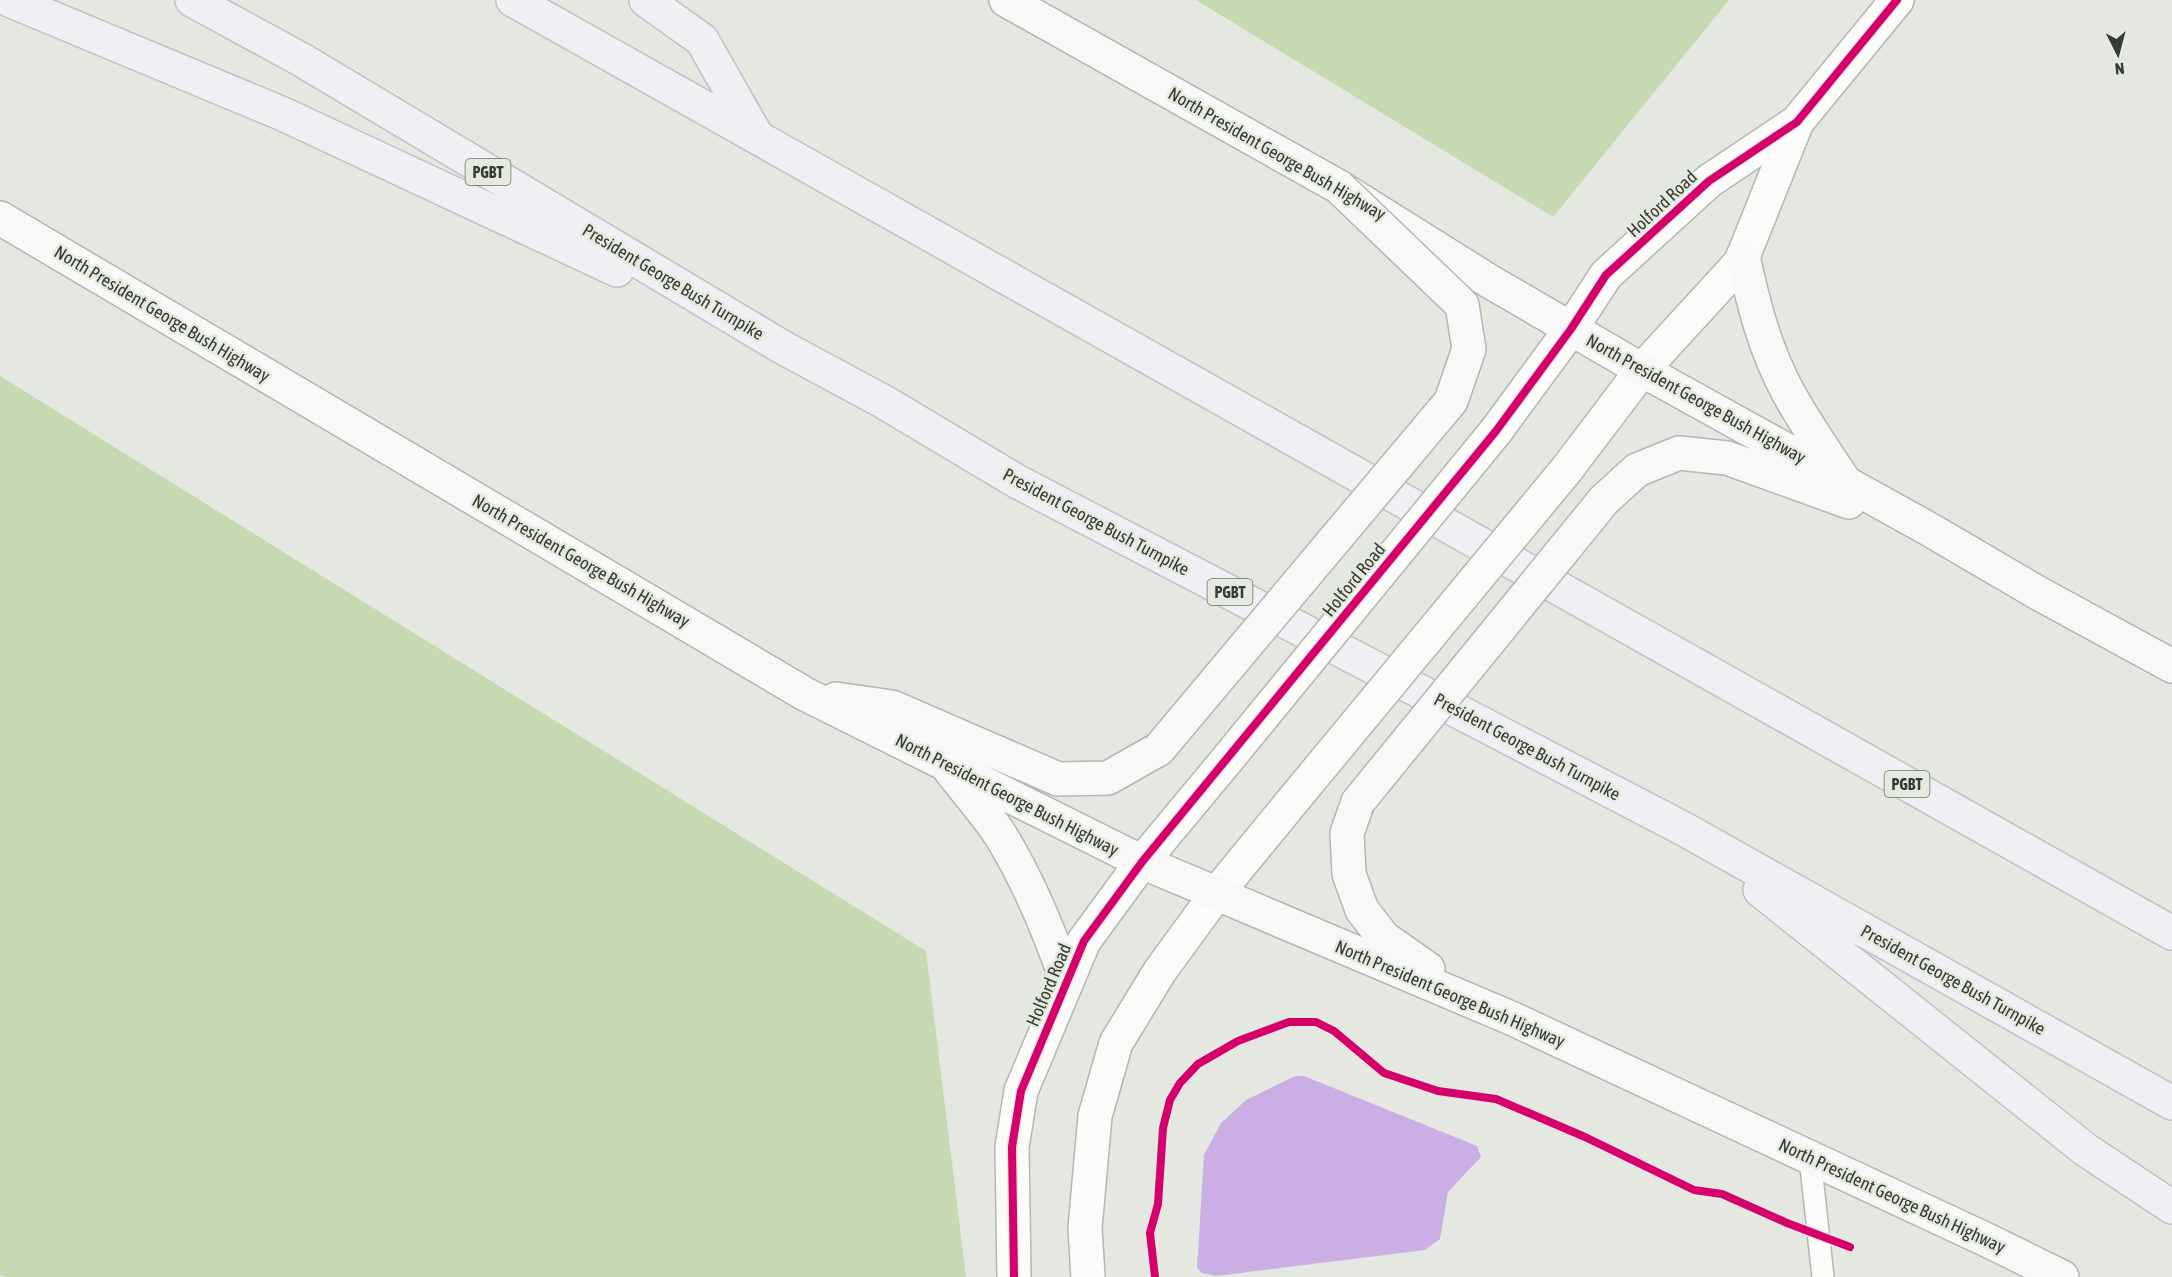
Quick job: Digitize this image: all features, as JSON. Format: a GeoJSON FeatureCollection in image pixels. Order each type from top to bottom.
{"type":"FeatureCollection","features":[{"type":"Feature","properties":{"kind":"highway"},"geometry":{"type":"LineString","coordinates":[[9,0],[283,114],[782,347]]}},
{"type":"Feature","properties":{"kind":"highway","name":"President George Bush Turnpike"},"geometry":{"type":"LineString","coordinates":[[192,0],[302,60],[782,347],[884,402],[1018,482],[1684,829],[2172,1103]]}},
{"type":"Feature","properties":{"kind":"highway","name":"PGBT"},"geometry":{"type":"LineString","coordinates":[[513,0],[2172,933]]}},
{"type":"Feature","properties":{"kind":"highway"},"geometry":{"type":"LineString","coordinates":[[646,0],[702,40],[758,138]]}},
{"type":"Feature","properties":{"kind":"highway"},"geometry":{"type":"LineString","coordinates":[[1684,829],[2086,1150],[2172,1207]]}},
{"type":"Feature","properties":{"kind":"main road","name":"North President George Bush Highway"},"geometry":{"type":"LineString","coordinates":[[1006,0],[1339,187],[1489,281],[1642,370],[2172,666]]}},
{"type":"Feature","properties":{"kind":"main road"},"geometry":{"type":"LineString","coordinates":[[805,694],[892,707],[1058,778],[1108,778],[1159,749],[1451,401],[1469,349],[1462,305],[1339,187]]}},
{"type":"Feature","properties":{"kind":"main road","name":"North President George Bush Highway"},"geometry":{"type":"LineString","coordinates":[[0,218],[805,694],[1142,862],[1511,1018],[2062,1277]]}},
{"type":"Feature","properties":{"kind":"main road"},"geometry":{"type":"LineString","coordinates":[[1743,256],[1752,299],[1768,348],[1787,392],[1845,483]]}},
{"type":"Feature","properties":{"kind":"main road"},"geometry":{"type":"LineString","coordinates":[[1482,1007],[1384,938],[1362,910],[1349,874],[1347,833],[1358,802],[1605,500],[1637,470],[1679,453],[1727,458],[1927,528]]}},
{"type":"Feature","properties":{"kind":"main road"},"geometry":{"type":"LineString","coordinates":[[945,764],[999,834],[1031,889],[1049,929],[1067,982]]}},
{"type":"Feature","properties":{"kind":"street","name":"Holford Road"},"geometry":{"type":"LineString","coordinates":[[1014,1277],[1012,1147],[1021,1091],[1084,941],[1142,862],[1496,431],[1571,329],[1606,275],[1708,181],[1797,122],[1897,0]]}},
{"type":"Feature","properties":{"kind":"street","name":"Holford Road"},"geometry":{"type":"LineString","coordinates":[[1088,1277],[1085,1228],[1095,1116],[1116,1043],[1160,970],[1216,893],[1568,469],[1642,370],[1741,262],[1797,122]]}},
{"type":"Feature","properties":{"kind":"lane"},"geometry":{"type":"LineString","coordinates":[[1810,1158],[1823,1277]]}},
{"type":"Feature","properties":{"kind":"green space"},"geometry":{"type":"Polygon","coordinates":[[[1196,0],[1729,0],[1553,217],[1196,0]]]}},
{"type":"Feature","properties":{"kind":"green space"},"geometry":{"type":"Polygon","coordinates":[[[0,376],[926,951],[966,1277],[6,1277],[0,1275],[0,376]]]}},
{"type":"Feature","properties":{"kind":"shaded area"},"geometry":{"type":"Polygon","coordinates":[[[1295,1076],[1304,1076],[1477,1146],[1481,1157],[1448,1192],[1440,1239],[1425,1250],[1216,1276],[1202,1273],[1197,1268],[1204,1155],[1221,1123],[1246,1100],[1295,1076]]]}},
{"type":"Feature","properties":{"kind":"cycle path"},"geometry":{"type":"LineString","coordinates":[[1014,1277],[1012,1147],[1021,1091],[1084,941],[1142,862],[1496,431],[1571,329],[1606,275],[1709,181],[1797,122],[1897,0]]}},
{"type":"Feature","properties":{"kind":"cycle path"},"geometry":{"type":"LineString","coordinates":[[1155,1277],[1150,1233],[1158,1204],[1163,1128],[1170,1100],[1180,1083],[1198,1064],[1238,1041],[1289,1022],[1316,1022],[1334,1031],[1384,1073],[1438,1091],[1496,1099],[1585,1137],[1694,1190],[1722,1194],[1787,1223],[1850,1247]]}}]}
